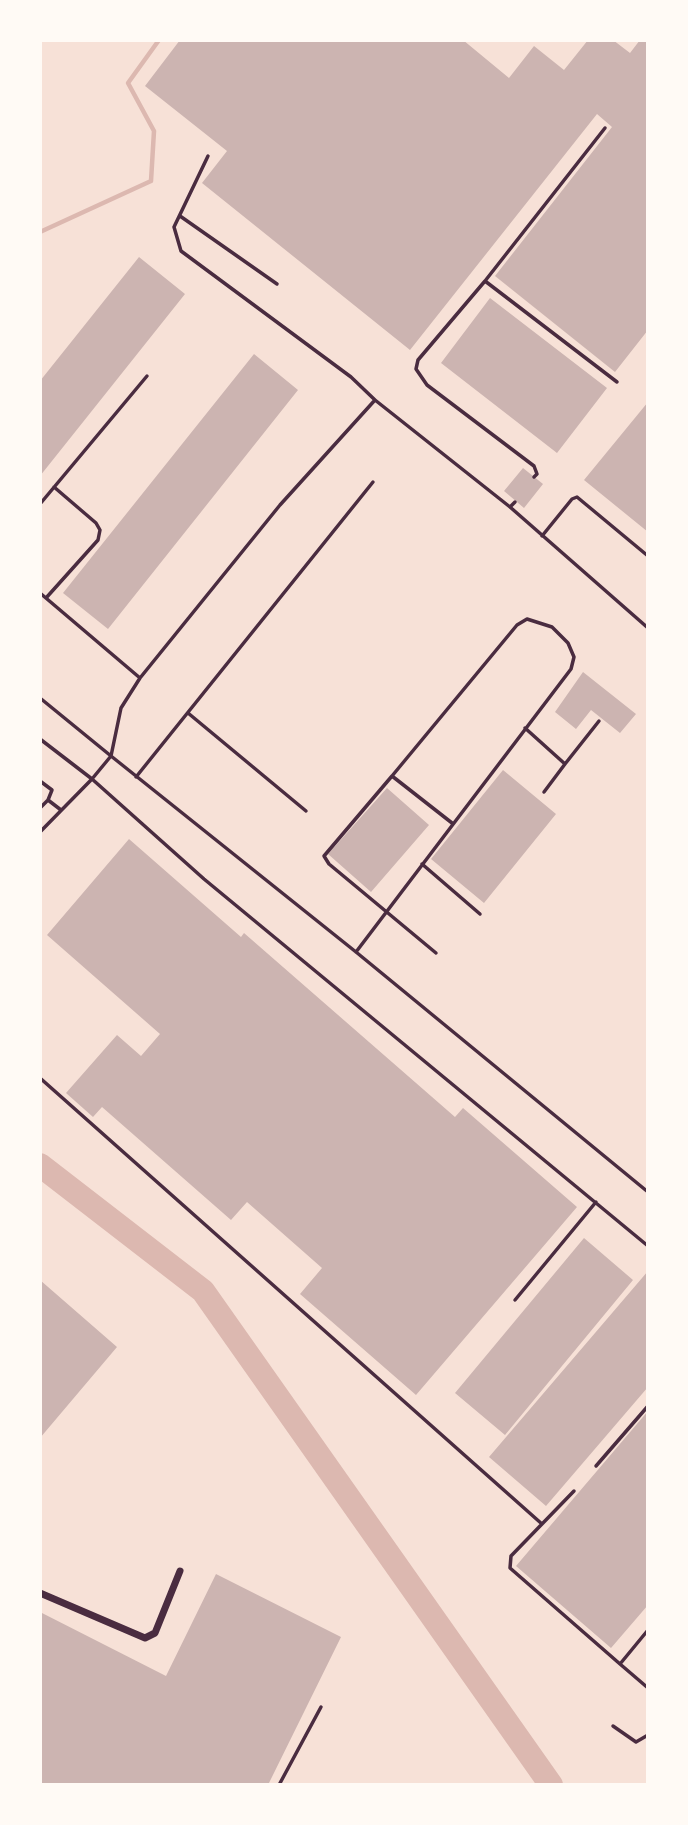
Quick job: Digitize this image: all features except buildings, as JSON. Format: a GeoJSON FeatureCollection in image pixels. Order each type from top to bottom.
{"type":"FeatureCollection","features":[{"type":"Feature","properties":{"kind":"street"},"geometry":{"type":"LineString","coordinates":[[40,1593],[145,1638],[155,1633],[180,1571]]}},
{"type":"Feature","properties":{"kind":"lane"},"geometry":{"type":"LineString","coordinates":[[534,477],[537,474],[534,466],[427,385],[416,369],[418,360],[485,281],[605,128]]}},
{"type":"Feature","properties":{"kind":"lane"},"geometry":{"type":"LineString","coordinates":[[208,156],[174,227],[181,251],[351,377],[375,400],[510,508],[648,628]]}},
{"type":"Feature","properties":{"kind":"lane"},"geometry":{"type":"LineString","coordinates":[[180,216],[277,284]]}},
{"type":"Feature","properties":{"kind":"lane"},"geometry":{"type":"LineString","coordinates":[[485,281],[617,382]]}},
{"type":"Feature","properties":{"kind":"lane"},"geometry":{"type":"LineString","coordinates":[[40,504],[147,376]]}},
{"type":"Feature","properties":{"kind":"lane"},"geometry":{"type":"LineString","coordinates":[[40,832],[111,756],[121,708],[140,678],[280,505],[375,400]]}},
{"type":"Feature","properties":{"kind":"lane"},"geometry":{"type":"LineString","coordinates":[[136,777],[373,482]]}},
{"type":"Feature","properties":{"kind":"lane"},"geometry":{"type":"LineString","coordinates":[[46,598],[98,540],[100,530],[96,523],[54,487]]}},
{"type":"Feature","properties":{"kind":"lane"},"geometry":{"type":"LineString","coordinates":[[542,536],[572,499],[577,497],[648,556]]}},
{"type":"Feature","properties":{"kind":"lane"},"geometry":{"type":"LineString","coordinates":[[510,508],[515,502]]}},
{"type":"Feature","properties":{"kind":"lane"},"geometry":{"type":"LineString","coordinates":[[40,593],[140,678]]}},
{"type":"Feature","properties":{"kind":"lane"},"geometry":{"type":"LineString","coordinates":[[356,952],[387,912],[452,823],[571,669],[574,657],[568,643],[552,627],[527,620],[517,625],[324,856],[329,864],[387,912],[436,953]]}},
{"type":"Feature","properties":{"kind":"lane"},"geometry":{"type":"LineString","coordinates":[[40,698],[356,952],[648,1192]]}},
{"type":"Feature","properties":{"kind":"lane"},"geometry":{"type":"LineString","coordinates":[[188,713],[306,811]]}},
{"type":"Feature","properties":{"kind":"lane"},"geometry":{"type":"LineString","coordinates":[[544,792],[599,721]]}},
{"type":"Feature","properties":{"kind":"lane"},"geometry":{"type":"LineString","coordinates":[[525,728],[565,764]]}},
{"type":"Feature","properties":{"kind":"lane"},"geometry":{"type":"LineString","coordinates":[[40,739],[92,779],[204,879],[648,1246]]}},
{"type":"Feature","properties":{"kind":"lane"},"geometry":{"type":"LineString","coordinates":[[392,776],[452,823]]}},
{"type":"Feature","properties":{"kind":"lane"},"geometry":{"type":"LineString","coordinates":[[40,781],[52,790],[48,800],[40,808]]}},
{"type":"Feature","properties":{"kind":"lane"},"geometry":{"type":"LineString","coordinates":[[48,800],[61,810]]}},
{"type":"Feature","properties":{"kind":"lane"},"geometry":{"type":"LineString","coordinates":[[422,864],[480,914]]}},
{"type":"Feature","properties":{"kind":"lane"},"geometry":{"type":"LineString","coordinates":[[40,1078],[542,1524]]}},
{"type":"Feature","properties":{"kind":"lane"},"geometry":{"type":"LineString","coordinates":[[515,1300],[596,1202]]}},
{"type":"Feature","properties":{"kind":"lane"},"geometry":{"type":"LineString","coordinates":[[596,1466],[648,1406]]}},
{"type":"Feature","properties":{"kind":"lane"},"geometry":{"type":"LineString","coordinates":[[574,1491],[511,1556],[510,1568],[648,1688]]}},
{"type":"Feature","properties":{"kind":"lane"},"geometry":{"type":"LineString","coordinates":[[620,1664],[648,1630]]}},
{"type":"Feature","properties":{"kind":"lane"},"geometry":{"type":"LineString","coordinates":[[279,1785],[321,1707]]}},
{"type":"Feature","properties":{"kind":"lane"},"geometry":{"type":"LineString","coordinates":[[614,1726],[636,1742],[648,1735]]}},
{"type":"Feature","properties":{"kind":"waterway"},"geometry":{"type":"LineString","coordinates":[[40,232],[151,181],[154,131],[128,83],[159,40]]}},
{"type":"Feature","properties":{"kind":"waterway"},"geometry":{"type":"LineString","coordinates":[[40,1165],[203,1291],[551,1785]]}}]}
